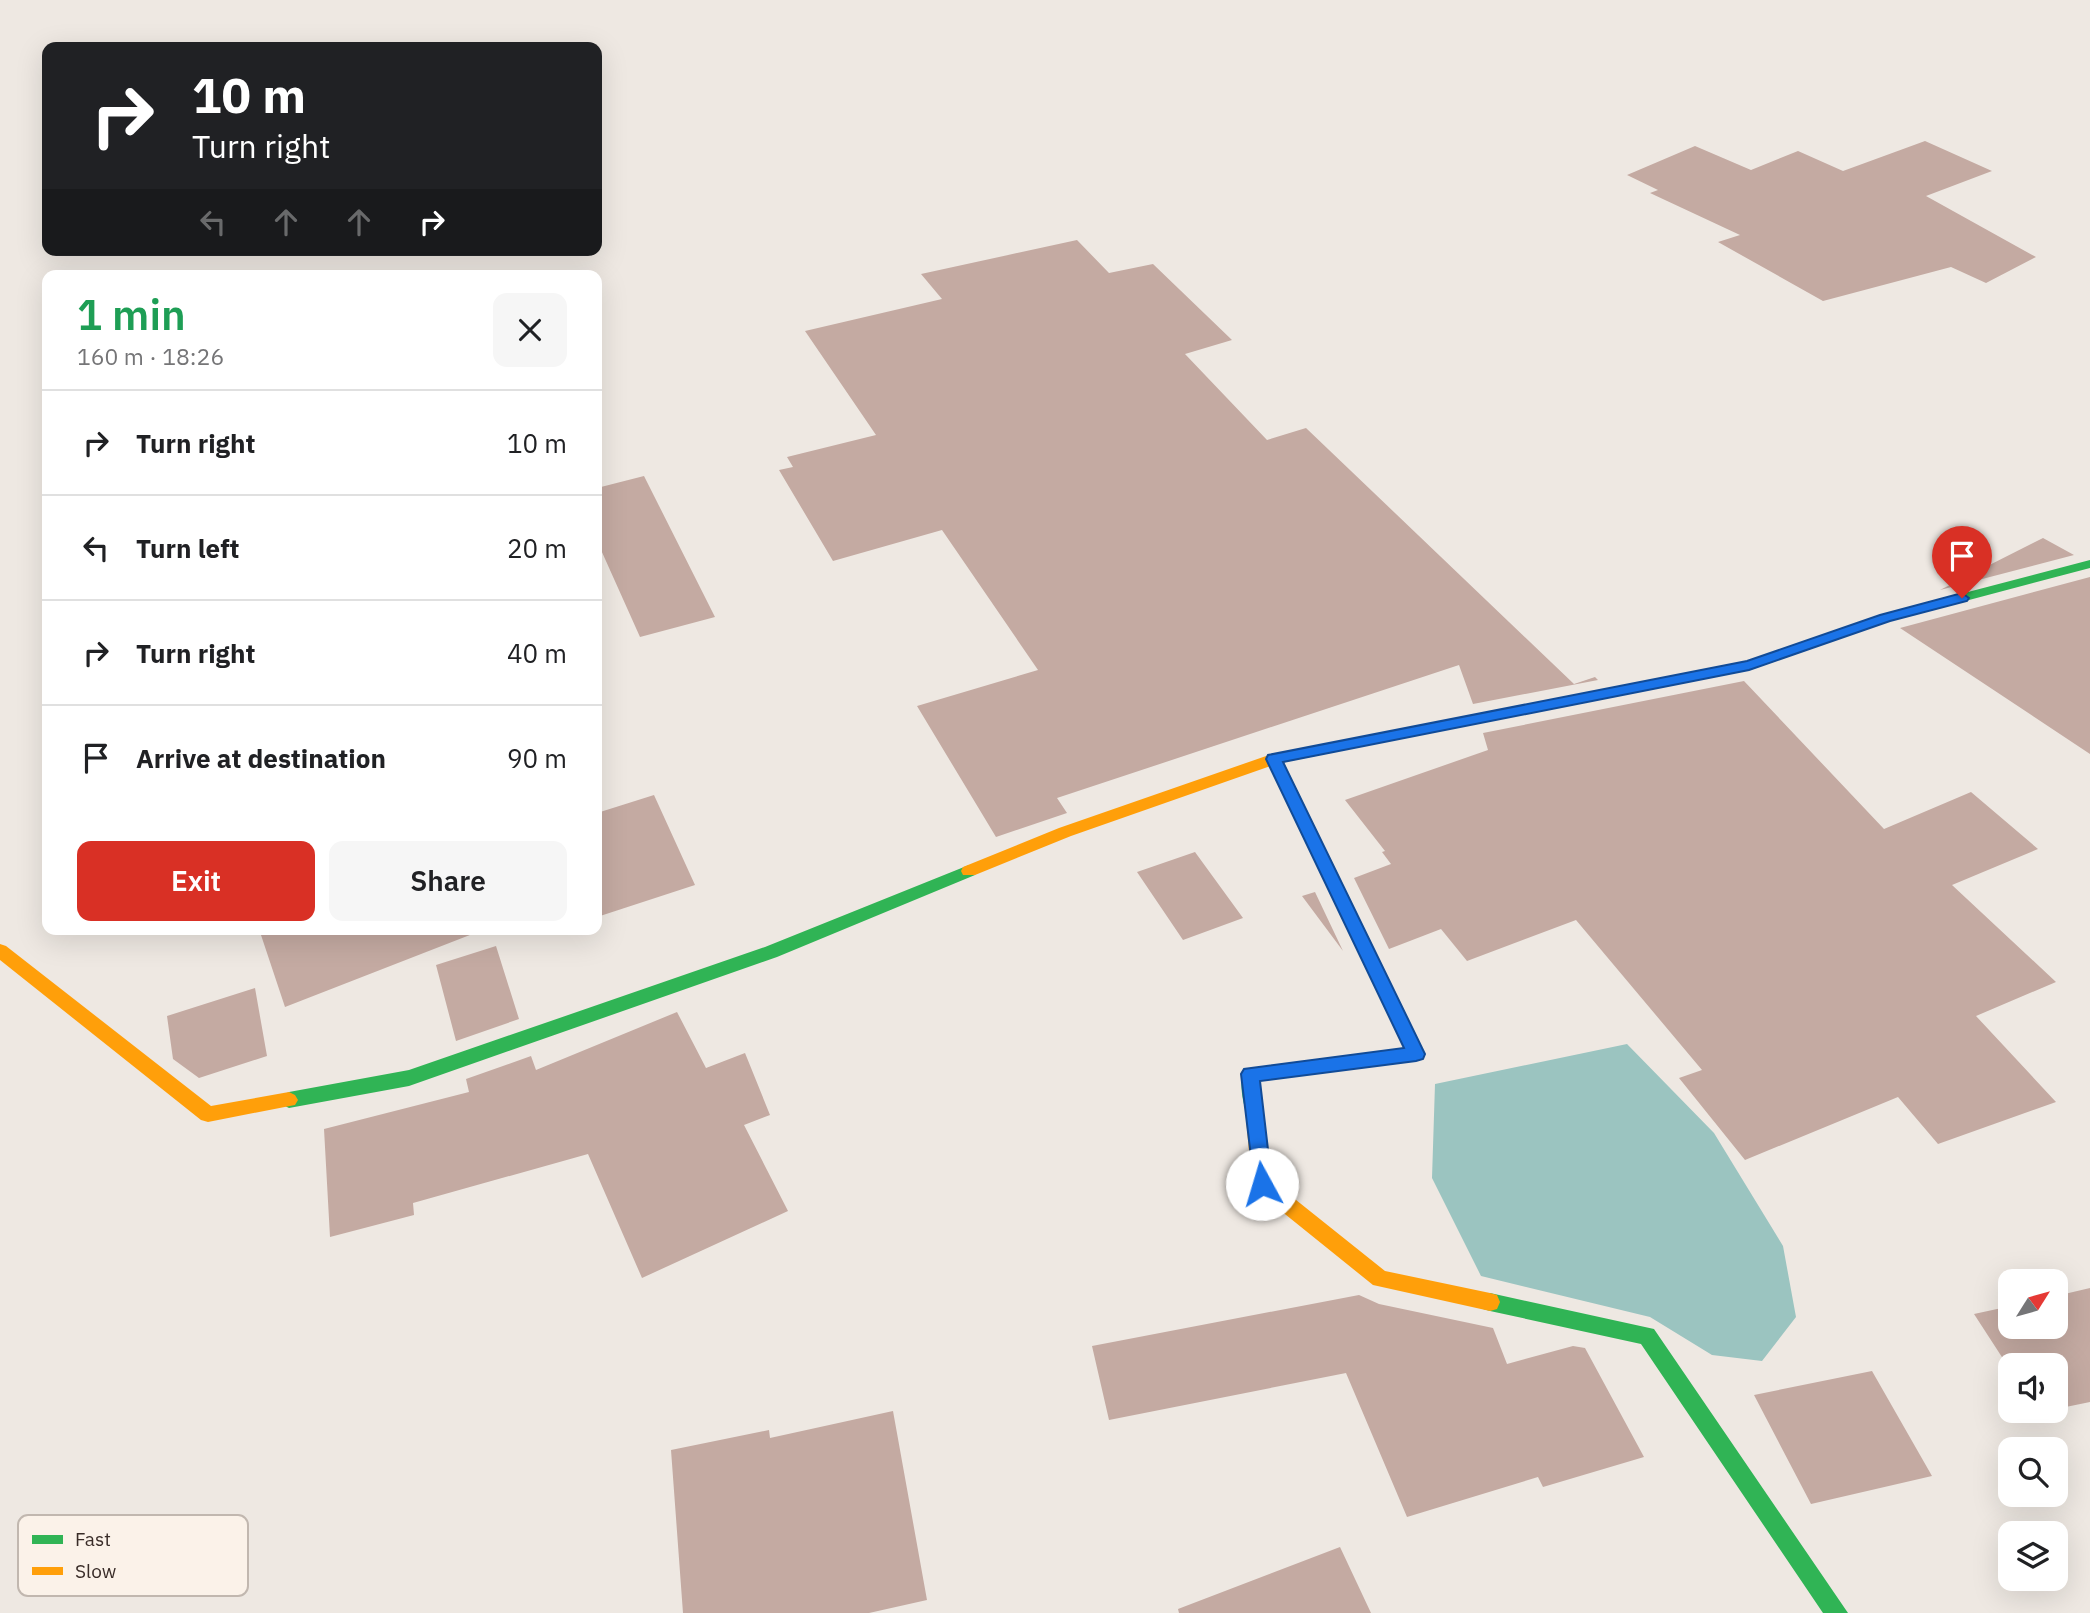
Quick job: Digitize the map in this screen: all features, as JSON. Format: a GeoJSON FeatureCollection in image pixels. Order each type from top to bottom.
{"type":"FeatureCollection","features":[{"type":"Feature","properties":{"kind":"street"},"geometry":{"type":"LineString","coordinates":[[0,951],[208,1114],[409,1078],[771,952],[1065,832],[1274,759],[1749,665],[1885,618],[2090,564]]}},
{"type":"Feature","properties":{"kind":"street"},"geometry":{"type":"LineString","coordinates":[[1274,759],[1416,1054],[1250,1074],[1262,1184],[1380,1279],[1647,1336],[1837,1613]]}},
{"type":"Feature","properties":{"kind":"water"},"geometry":{"type":"Polygon","coordinates":[[[1627,1044],[1714,1133],[1783,1246],[1796,1317],[1762,1361],[1712,1355],[1650,1317],[1481,1276],[1432,1178],[1435,1084],[1627,1044]]]}},
{"type":"Feature","properties":{"kind":"building"},"geometry":{"type":"Polygon","coordinates":[[[1925,141],[1992,171],[1926,196],[2036,257],[1986,283],[1951,267],[1823,301],[1718,242],[1740,235],[1650,193],[1658,190],[1627,175],[1695,146],[1751,170],[1798,151],[1843,171],[1925,141]]]}},
{"type":"Feature","properties":{"kind":"building"},"geometry":{"type":"Polygon","coordinates":[[[1077,240],[1109,273],[1153,264],[1232,340],[1185,354],[1267,440],[1306,428],[1574,684],[1595,677],[1598,680],[1473,704],[1459,665],[1057,798],[1067,813],[996,837],[917,706],[1038,670],[942,530],[833,561],[779,470],[793,467],[787,457],[876,435],[805,331],[942,299],[921,274],[1077,240]]]}},
{"type":"Feature","properties":{"kind":"building"},"geometry":{"type":"Polygon","coordinates":[[[644,476],[715,617],[640,637],[602,552],[602,487],[644,476]]]}},
{"type":"Feature","properties":{"kind":"building"},"geometry":{"type":"Polygon","coordinates":[[[2043,538],[2074,555],[1940,590],[2043,538]]]}},
{"type":"Feature","properties":{"kind":"building"},"geometry":{"type":"Polygon","coordinates":[[[2090,577],[2090,754],[1900,628],[2090,577]]]}},
{"type":"Feature","properties":{"kind":"building"},"geometry":{"type":"Polygon","coordinates":[[[1744,681],[1884,829],[1971,792],[2038,849],[1952,885],[2056,982],[1976,1016],[2056,1102],[1938,1144],[1898,1097],[1745,1160],[1679,1078],[1702,1070],[1576,920],[1467,961],[1441,929],[1389,949],[1354,878],[1391,864],[1382,852],[1385,851],[1345,800],[1488,750],[1483,733],[1744,681]]]}},
{"type":"Feature","properties":{"kind":"building"},"geometry":{"type":"Polygon","coordinates":[[[654,795],[695,885],[602,915],[602,811],[654,795]]]}},
{"type":"Feature","properties":{"kind":"building"},"geometry":{"type":"Polygon","coordinates":[[[1195,852],[1243,918],[1183,940],[1137,872],[1195,852]]]}},
{"type":"Feature","properties":{"kind":"building"},"geometry":{"type":"Polygon","coordinates":[[[1315,892],[1343,951],[1302,896],[1315,892]]]}},
{"type":"Feature","properties":{"kind":"building"},"geometry":{"type":"Polygon","coordinates":[[[261,935],[470,935],[285,1007],[261,935]]]}},
{"type":"Feature","properties":{"kind":"building"},"geometry":{"type":"Polygon","coordinates":[[[496,946],[519,1019],[456,1041],[436,965],[496,946]]]}},
{"type":"Feature","properties":{"kind":"building"},"geometry":{"type":"Polygon","coordinates":[[[255,988],[267,1056],[199,1078],[173,1059],[167,1016],[255,988]]]}},
{"type":"Feature","properties":{"kind":"building"},"geometry":{"type":"Polygon","coordinates":[[[677,1012],[706,1068],[745,1053],[770,1115],[744,1125],[788,1211],[642,1278],[588,1154],[413,1203],[414,1215],[330,1237],[324,1129],[469,1092],[466,1079],[531,1056],[536,1070],[677,1012]]]}},
{"type":"Feature","properties":{"kind":"building"},"geometry":{"type":"Polygon","coordinates":[[[2090,1288],[2090,1402],[2068,1407],[2068,1353],[1999,1353],[1974,1314],[1998,1309],[1998,1339],[2068,1339],[2068,1293],[2090,1288]]]}},
{"type":"Feature","properties":{"kind":"building"},"geometry":{"type":"Polygon","coordinates":[[[1359,1295],[1379,1304],[1493,1328],[1507,1364],[1573,1346],[1585,1348],[1644,1457],[1543,1487],[1538,1477],[1407,1517],[1346,1373],[1109,1420],[1092,1346],[1359,1295]]]}},
{"type":"Feature","properties":{"kind":"building"},"geometry":{"type":"Polygon","coordinates":[[[1872,1371],[1932,1476],[1811,1504],[1754,1395],[1872,1371]]]}},
{"type":"Feature","properties":{"kind":"building"},"geometry":{"type":"Polygon","coordinates":[[[893,1411],[927,1600],[869,1613],[683,1613],[671,1450],[769,1430],[770,1438],[893,1411]]]}},
{"type":"Feature","properties":{"kind":"building"},"geometry":{"type":"Polygon","coordinates":[[[1340,1547],[1371,1613],[1179,1613],[1178,1609],[1340,1547]]]}},
{"type":"Feature","properties":{"kind":"traffic: fast"},"geometry":{"type":"LineString","coordinates":[[1359,742],[1750,665],[1885,618],[2090,564]]}},
{"type":"Feature","properties":{"kind":"traffic: fast"},"geometry":{"type":"LineString","coordinates":[[1254,1108],[1250,1074],[1416,1054],[1274,759]]}},
{"type":"Feature","properties":{"kind":"traffic: fast"},"geometry":{"type":"LineString","coordinates":[[289,1100],[409,1078],[771,952],[969,871]]}},
{"type":"Feature","properties":{"kind":"traffic: fast"},"geometry":{"type":"LineString","coordinates":[[1490,1302],[1647,1336],[1837,1613]]}},
{"type":"Feature","properties":{"kind":"traffic: slow"},"geometry":{"type":"LineString","coordinates":[[969,871],[1065,832],[1274,759],[1359,742]]}},
{"type":"Feature","properties":{"kind":"traffic: slow"},"geometry":{"type":"LineString","coordinates":[[0,951],[208,1114],[289,1100]]}},
{"type":"Feature","properties":{"kind":"traffic: slow"},"geometry":{"type":"LineString","coordinates":[[1254,1108],[1262,1184],[1380,1279],[1490,1302]]}},
{"type":"Feature","properties":{"kind":"route"},"geometry":{"type":"LineString","coordinates":[[1262,1184],[1250,1074],[1416,1054],[1274,759],[1749,665],[1885,618],[1962,598]]}}]}
